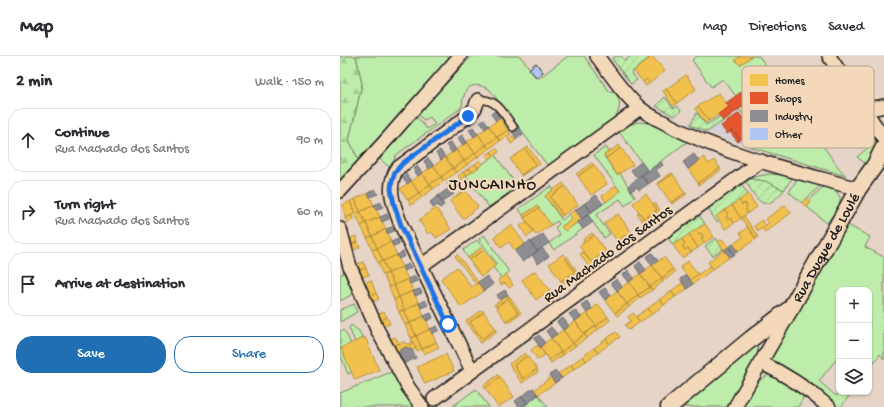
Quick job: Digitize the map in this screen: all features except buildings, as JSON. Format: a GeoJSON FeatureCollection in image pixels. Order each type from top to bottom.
{"type":"FeatureCollection","features":[{"type":"Feature","properties":{"kind":"street"},"geometry":{"type":"LineString","coordinates":[[340,191],[460,56]]}},
{"type":"Feature","properties":{"kind":"street"},"geometry":{"type":"LineString","coordinates":[[597,56],[620,86],[640,108],[653,117],[696,138],[761,161],[858,189]]}},
{"type":"Feature","properties":{"kind":"street"},"geometry":{"type":"LineString","coordinates":[[829,56],[836,66]]}},
{"type":"Feature","properties":{"kind":"street"},"geometry":{"type":"LineString","coordinates":[[472,372],[401,225],[391,189],[393,176],[398,168],[468,116],[474,109],[478,100]]}},
{"type":"Feature","properties":{"kind":"street"},"geometry":{"type":"LineString","coordinates":[[874,108],[884,106]]}},
{"type":"Feature","properties":{"kind":"street"},"geometry":{"type":"LineString","coordinates":[[421,266],[640,108]]}},
{"type":"Feature","properties":{"kind":"street"},"geometry":{"type":"LineString","coordinates":[[874,124],[884,139]]}},
{"type":"Feature","properties":{"kind":"street","name":"Rua Duque de Loulé"},"geometry":{"type":"LineString","coordinates":[[735,407],[858,189],[879,167],[884,147]]}},
{"type":"Feature","properties":{"kind":"street","name":"Rua Machado dos Santos"},"geometry":{"type":"LineString","coordinates":[[434,399],[761,161]]}},
{"type":"Feature","properties":{"kind":"street"},"geometry":{"type":"LineString","coordinates":[[340,229],[350,267],[377,329],[408,387],[422,407]]}},
{"type":"Feature","properties":{"kind":"street"},"geometry":{"type":"LineString","coordinates":[[668,407],[791,308]]}},
{"type":"Feature","properties":{"kind":"street"},"geometry":{"type":"LineString","coordinates":[[751,339],[761,340],[768,349]]}},
{"type":"Feature","properties":{"kind":"street"},"geometry":{"type":"LineString","coordinates":[[760,362],[798,383],[828,407]]}},
{"type":"Feature","properties":{"kind":"lane"},"geometry":{"type":"LineString","coordinates":[[478,100],[486,99],[495,103],[513,127]]}},
{"type":"Feature","properties":{"kind":"shaded area"},"geometry":{"type":"Polygon","coordinates":[[[739,109],[742,113],[742,144],[707,132],[739,109]]]}},
{"type":"Feature","properties":{"kind":"green space"},"geometry":{"type":"Polygon","coordinates":[[[340,56],[356,56],[362,84],[349,140],[359,161],[340,181],[340,56]]]}},
{"type":"Feature","properties":{"kind":"green space"},"geometry":{"type":"Polygon","coordinates":[[[356,56],[452,56],[359,161],[349,140],[362,84],[356,56]]]}},
{"type":"Feature","properties":{"kind":"green space"},"geometry":{"type":"Polygon","coordinates":[[[472,56],[520,56],[538,79],[568,56],[584,56],[609,91],[615,92],[617,95],[619,108],[617,114],[548,166],[490,90],[483,86],[471,86],[466,91],[461,108],[396,155],[394,161],[389,167],[380,159],[416,116],[427,129],[435,124],[430,117],[424,120],[418,114],[472,56]]]}},
{"type":"Feature","properties":{"kind":"green space"},"geometry":{"type":"Polygon","coordinates":[[[616,56],[621,56],[625,61],[631,56],[647,56],[649,58],[631,73],[637,80],[631,84],[612,59],[616,56]]]}},
{"type":"Feature","properties":{"kind":"green space"},"geometry":{"type":"Polygon","coordinates":[[[697,56],[741,56],[736,60],[740,65],[752,56],[759,56],[766,66],[742,66],[742,92],[736,96],[723,79],[711,87],[692,60],[697,56]]]}},
{"type":"Feature","properties":{"kind":"green space"},"geometry":{"type":"Polygon","coordinates":[[[665,97],[673,108],[677,106],[681,111],[674,116],[656,106],[665,97]]]}},
{"type":"Feature","properties":{"kind":"green space"},"geometry":{"type":"Polygon","coordinates":[[[697,113],[706,125],[720,116],[723,121],[707,132],[690,125],[697,113]]]}},
{"type":"Feature","properties":{"kind":"green space"},"geometry":{"type":"Polygon","coordinates":[[[638,122],[651,123],[687,142],[648,171],[619,132],[629,125],[638,122]]]}},
{"type":"Feature","properties":{"kind":"green space"},"geometry":{"type":"Polygon","coordinates":[[[606,147],[609,152],[604,156],[617,175],[620,173],[635,197],[625,206],[620,199],[596,215],[610,234],[604,238],[588,215],[620,191],[594,155],[606,147]]]}},
{"type":"Feature","properties":{"kind":"green space"},"geometry":{"type":"Polygon","coordinates":[[[754,148],[825,148],[846,176],[754,148]]]}},
{"type":"Feature","properties":{"kind":"green space"},"geometry":{"type":"Polygon","coordinates":[[[868,148],[873,148],[866,164],[857,157],[868,148]]]}},
{"type":"Feature","properties":{"kind":"green space"},"geometry":{"type":"Polygon","coordinates":[[[495,155],[518,187],[489,207],[466,176],[495,155]]]}},
{"type":"Feature","properties":{"kind":"green space"},"geometry":{"type":"Polygon","coordinates":[[[769,174],[784,175],[792,178],[784,190],[759,180],[746,181],[754,177],[769,174]]]}},
{"type":"Feature","properties":{"kind":"green space"},"geometry":{"type":"Polygon","coordinates":[[[751,179],[765,181],[784,190],[772,202],[763,203],[755,196],[746,182],[751,179]]]}},
{"type":"Feature","properties":{"kind":"green space"},"geometry":{"type":"Polygon","coordinates":[[[797,179],[820,186],[802,203],[789,192],[797,179]]]}},
{"type":"Feature","properties":{"kind":"green space"},"geometry":{"type":"Polygon","coordinates":[[[741,184],[748,194],[717,222],[708,209],[741,184]]]}},
{"type":"Feature","properties":{"kind":"green space"},"geometry":{"type":"Polygon","coordinates":[[[551,186],[553,190],[545,196],[562,220],[569,214],[572,219],[562,226],[565,231],[578,222],[583,229],[554,250],[549,243],[560,235],[555,228],[559,224],[557,221],[551,225],[537,206],[523,215],[519,209],[551,186]]]}},
{"type":"Feature","properties":{"kind":"green space"},"geometry":{"type":"Polygon","coordinates":[[[824,186],[836,191],[840,197],[840,205],[827,223],[807,207],[811,202],[809,200],[824,186]]]}},
{"type":"Feature","properties":{"kind":"green space"},"geometry":{"type":"Polygon","coordinates":[[[699,215],[705,224],[673,245],[668,238],[699,215]]]}},
{"type":"Feature","properties":{"kind":"green space"},"geometry":{"type":"Polygon","coordinates":[[[846,224],[870,237],[865,247],[884,257],[884,359],[880,354],[872,365],[872,287],[836,287],[836,360],[819,381],[836,396],[850,395],[841,407],[838,407],[814,386],[771,359],[770,354],[846,224]]]}},
{"type":"Feature","properties":{"kind":"green space"},"geometry":{"type":"Polygon","coordinates":[[[484,235],[509,272],[501,278],[493,267],[497,264],[479,239],[484,235]]]}},
{"type":"Feature","properties":{"kind":"green space"},"geometry":{"type":"Polygon","coordinates":[[[716,238],[723,249],[713,256],[705,246],[716,238]]]}},
{"type":"Feature","properties":{"kind":"green space"},"geometry":{"type":"Polygon","coordinates":[[[477,240],[482,247],[468,258],[463,250],[477,240]]]}},
{"type":"Feature","properties":{"kind":"green space"},"geometry":{"type":"Polygon","coordinates":[[[344,273],[353,294],[340,301],[340,275],[344,273]]]}},
{"type":"Feature","properties":{"kind":"green space"},"geometry":{"type":"Polygon","coordinates":[[[354,304],[357,312],[340,322],[340,310],[354,304]]]}},
{"type":"Feature","properties":{"kind":"green space"},"geometry":{"type":"Polygon","coordinates":[[[351,325],[359,331],[363,338],[355,342],[349,328],[351,325]]]}},
{"type":"Feature","properties":{"kind":"green space"},"geometry":{"type":"Polygon","coordinates":[[[343,330],[351,344],[341,348],[352,372],[348,374],[340,354],[340,331],[343,330]]]}},
{"type":"Feature","properties":{"kind":"green space"},"geometry":{"type":"Polygon","coordinates":[[[752,346],[758,348],[757,355],[730,407],[679,407],[752,346]]]}},
{"type":"Feature","properties":{"kind":"green space"},"geometry":{"type":"Polygon","coordinates":[[[391,372],[415,407],[340,407],[340,393],[391,372]]]}},
{"type":"Feature","properties":{"kind":"green space"},"geometry":{"type":"Polygon","coordinates":[[[770,374],[784,379],[805,394],[798,407],[740,407],[752,388],[759,381],[770,374]]]}},
{"type":"Feature","properties":{"kind":"green space"},"geometry":{"type":"Polygon","coordinates":[[[476,389],[489,407],[452,407],[476,389]]]}},
{"type":"Feature","properties":{"kind":"green space"},"geometry":{"type":"Polygon","coordinates":[[[538,395],[548,407],[522,407],[538,395]]]}},
{"type":"Feature","properties":{"kind":"district","name":"JUNCAINHO"},"geometry":{"type":"Point","coordinates":[493,183]}},
{"type":"Feature","properties":{"kind":"route"},"geometry":{"type":"LineString","coordinates":[[448,324],[401,225],[394,204],[391,185],[395,172],[403,163],[468,116]]}}]}
